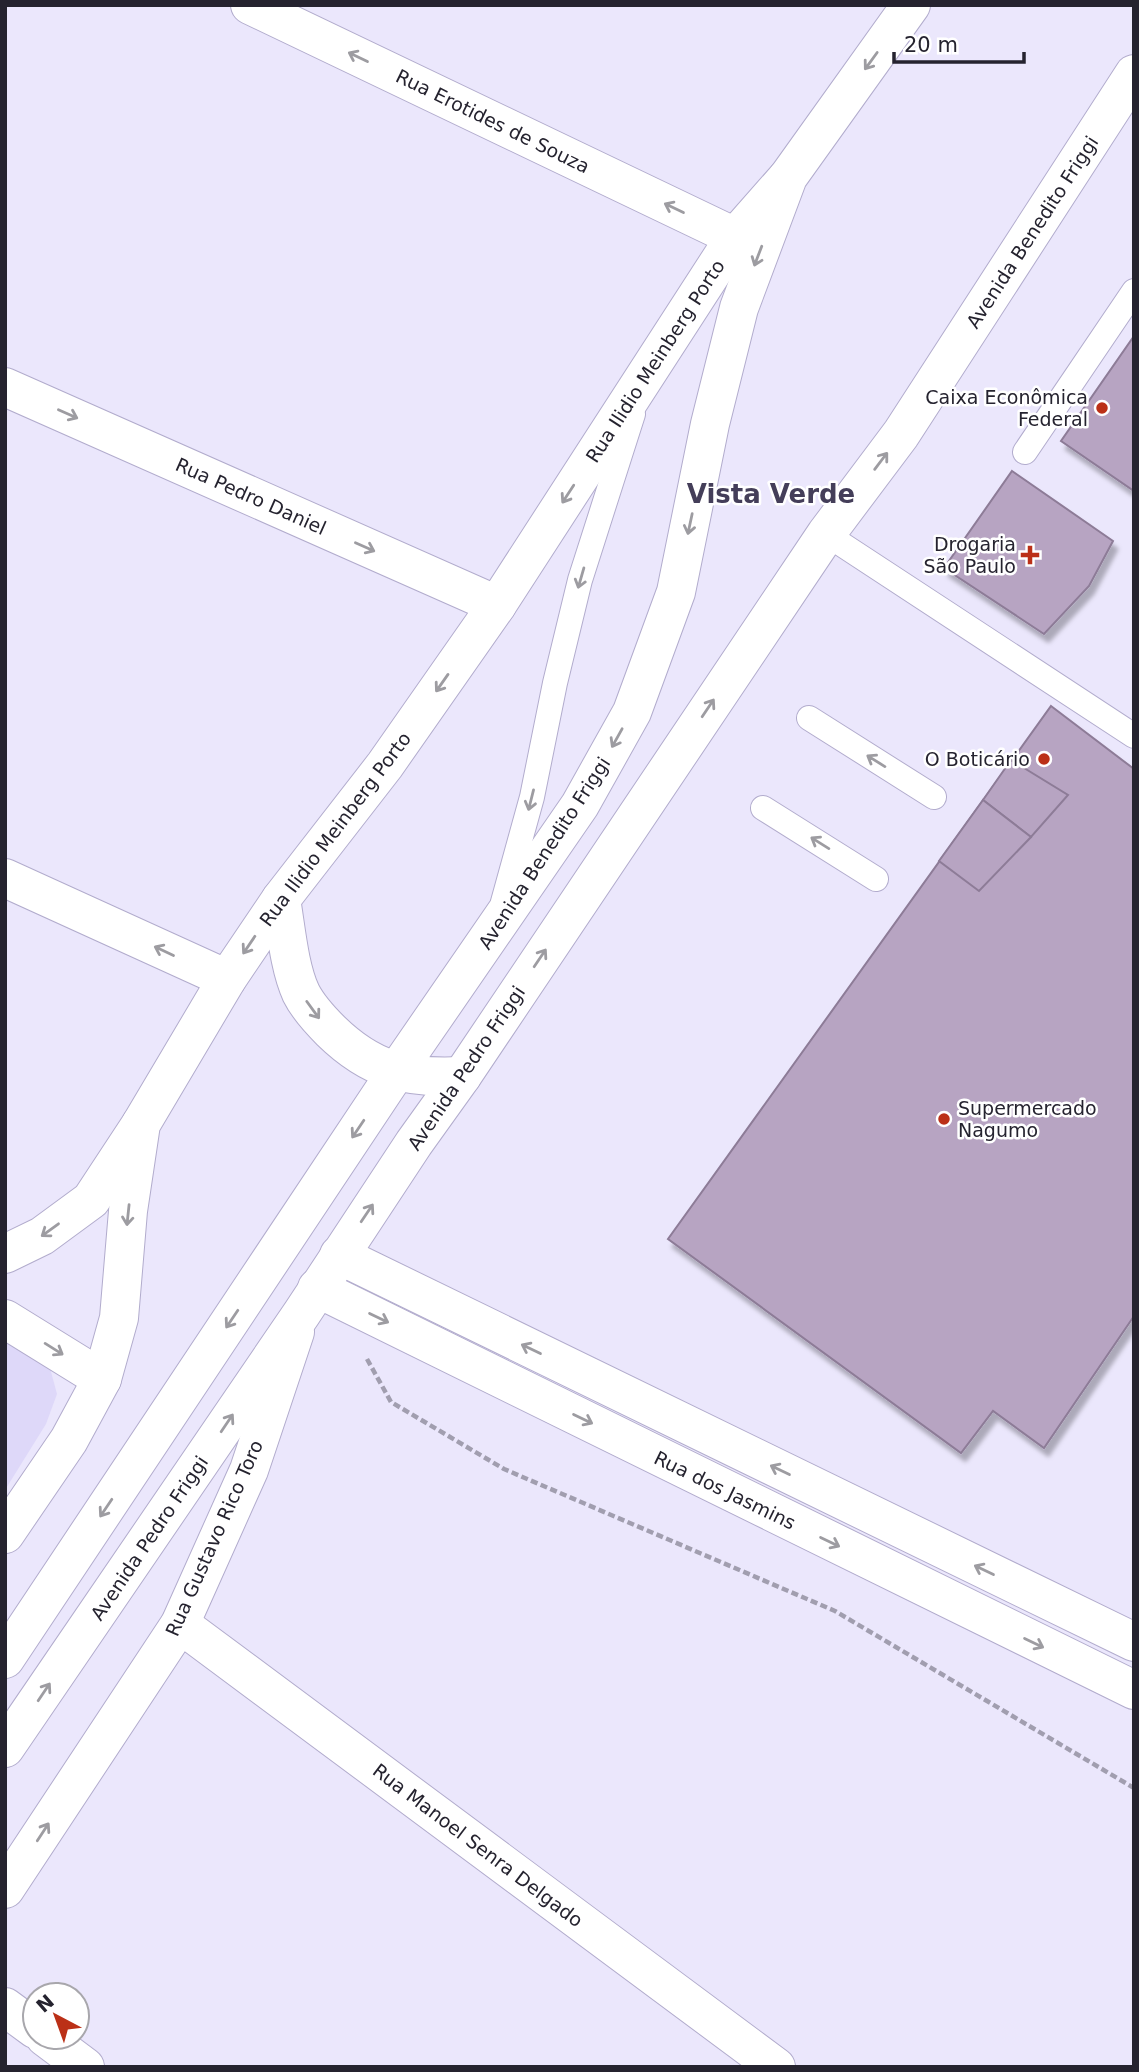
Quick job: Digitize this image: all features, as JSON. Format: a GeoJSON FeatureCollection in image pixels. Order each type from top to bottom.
{"type":"FeatureCollection","features":[{"type":"Feature","properties":{"kind":"main road","name":"Rua Erotides de Souza"},"geometry":{"type":"LineString","coordinates":[[250,5],[735,237]]}},
{"type":"Feature","properties":{"kind":"main road","name":"Avenida Benedito Friggi"},"geometry":{"type":"LineString","coordinates":[[396,1072],[580,805],[632,712],[676,592],[710,424],[739,308],[789,177],[911,5]]}},
{"type":"Feature","properties":{"kind":"main road","name":"Avenida Benedito Friggi"},"geometry":{"type":"LineString","coordinates":[[930,390],[1130,87]]}},
{"type":"Feature","properties":{"kind":"main road","name":"Rua Ilidio Meinberg Porto"},"geometry":{"type":"LineString","coordinates":[[5,1534],[69,1440],[102,1380],[119,1318],[128,1210],[141,1124],[227,979],[281,899],[385,765],[496,605],[735,237],[789,177]]}},
{"type":"Feature","properties":{"kind":"main road","name":"Rua Pedro Daniel"},"geometry":{"type":"LineString","coordinates":[[5,387],[496,605]]}},
{"type":"Feature","properties":{"kind":"main road","name":"Avenida Pedro Friggi"},"geometry":{"type":"LineString","coordinates":[[5,1748],[462,1076],[826,534],[901,434],[930,390]]}},
{"type":"Feature","properties":{"kind":"main road"},"geometry":{"type":"LineString","coordinates":[[5,878],[227,979]]}},
{"type":"Feature","properties":{"kind":"main road"},"geometry":{"type":"LineString","coordinates":[[281,899],[301,993],[318,1018],[350,1049],[374,1065],[396,1072],[434,1077],[462,1076]]}},
{"type":"Feature","properties":{"kind":"main road"},"geometry":{"type":"LineString","coordinates":[[5,1660],[396,1072]]}},
{"type":"Feature","properties":{"kind":"main road"},"geometry":{"type":"LineString","coordinates":[[5,1254],[43,1236],[90,1200],[141,1124]]}},
{"type":"Feature","properties":{"kind":"main road"},"geometry":{"type":"LineString","coordinates":[[339,1255],[1134,1642]]}},
{"type":"Feature","properties":{"kind":"main road","name":"Rua dos Jasmins"},"geometry":{"type":"LineString","coordinates":[[310,1300],[376,1317],[1134,1690]]}},
{"type":"Feature","properties":{"kind":"main road","name":"Rua Gustavo Rico Toro"},"geometry":{"type":"LineString","coordinates":[[5,1889],[180,1624],[249,1471],[310,1300]]}},
{"type":"Feature","properties":{"kind":"main road"},"geometry":{"type":"LineString","coordinates":[[5,1319],[102,1380]]}},
{"type":"Feature","properties":{"kind":"main road","name":"Rua Manoel Senra Delgado"},"geometry":{"type":"LineString","coordinates":[[180,1624],[776,2067]]}},
{"type":"Feature","properties":{"kind":"main road"},"geometry":{"type":"LineString","coordinates":[[5,2007],[21,2019]]}},
{"type":"Feature","properties":{"kind":"main road"},"geometry":{"type":"LineString","coordinates":[[64,2051],[85,2067]]}},
{"type":"Feature","properties":{"kind":"lane"},"geometry":{"type":"LineString","coordinates":[[1025,452],[1134,291]]}},
{"type":"Feature","properties":{"kind":"lane"},"geometry":{"type":"LineString","coordinates":[[494,932],[532,797],[555,683],[580,580],[646,373]]}},
{"type":"Feature","properties":{"kind":"lane"},"geometry":{"type":"LineString","coordinates":[[826,534],[1134,736]]}},
{"type":"Feature","properties":{"kind":"lane"},"geometry":{"type":"LineString","coordinates":[[809,718],[934,797]]}},
{"type":"Feature","properties":{"kind":"lane"},"geometry":{"type":"LineString","coordinates":[[763,808],[876,879]]}},
{"type":"Feature","properties":{"kind":"path"},"geometry":{"type":"LineString","coordinates":[[376,1317],[363,1344],[371,1369],[391,1402],[504,1469],[835,1611],[1134,1788]]}},
{"type":"Feature","properties":{"kind":"shaded area"},"geometry":{"type":"Polygon","coordinates":[[[5,1335],[50,1368],[57,1394],[46,1424],[5,1490],[5,1335]]]}},
{"type":"Feature","properties":{"kind":"building"},"geometry":{"type":"Polygon","coordinates":[[[1134,336],[1134,491],[1061,441],[1134,336]]]}},
{"type":"Feature","properties":{"kind":"building","name":"Drogaria São Paulo"},"geometry":{"type":"Polygon","coordinates":[[[1012,471],[1113,541],[1089,586],[1044,634],[944,568],[1012,471]]]}},
{"type":"Feature","properties":{"kind":"building","name":"Supermercado Nagumo"},"geometry":{"type":"Polygon","coordinates":[[[1051,706],[1134,769],[1134,1316],[1044,1448],[993,1411],[961,1453],[668,1239],[1051,706]]]}},
{"type":"Feature","properties":{"kind":"building"},"geometry":{"type":"Polygon","coordinates":[[[1011,760],[1068,795],[1031,837],[983,800],[1011,760]]]}},
{"type":"Feature","properties":{"kind":"building"},"geometry":{"type":"Polygon","coordinates":[[[983,800],[1031,837],[979,891],[939,861],[983,800]]]}},
{"type":"Feature","properties":{"kind":"place","name":"Caixa Econômica Federal"},"geometry":{"type":"Point","coordinates":[1102,408]}},
{"type":"Feature","properties":{"kind":"place","name":"Drogaria São Paulo"},"geometry":{"type":"Point","coordinates":[1030,555]}},
{"type":"Feature","properties":{"kind":"place","name":"O Boticário"},"geometry":{"type":"Point","coordinates":[1044,759]}},
{"type":"Feature","properties":{"kind":"place","name":"Supermercado Nagumo"},"geometry":{"type":"Point","coordinates":[944,1119]}},
{"type":"Feature","properties":{"kind":"district","name":"Vista Verde"},"geometry":{"type":"Point","coordinates":[771,494]}}]}
